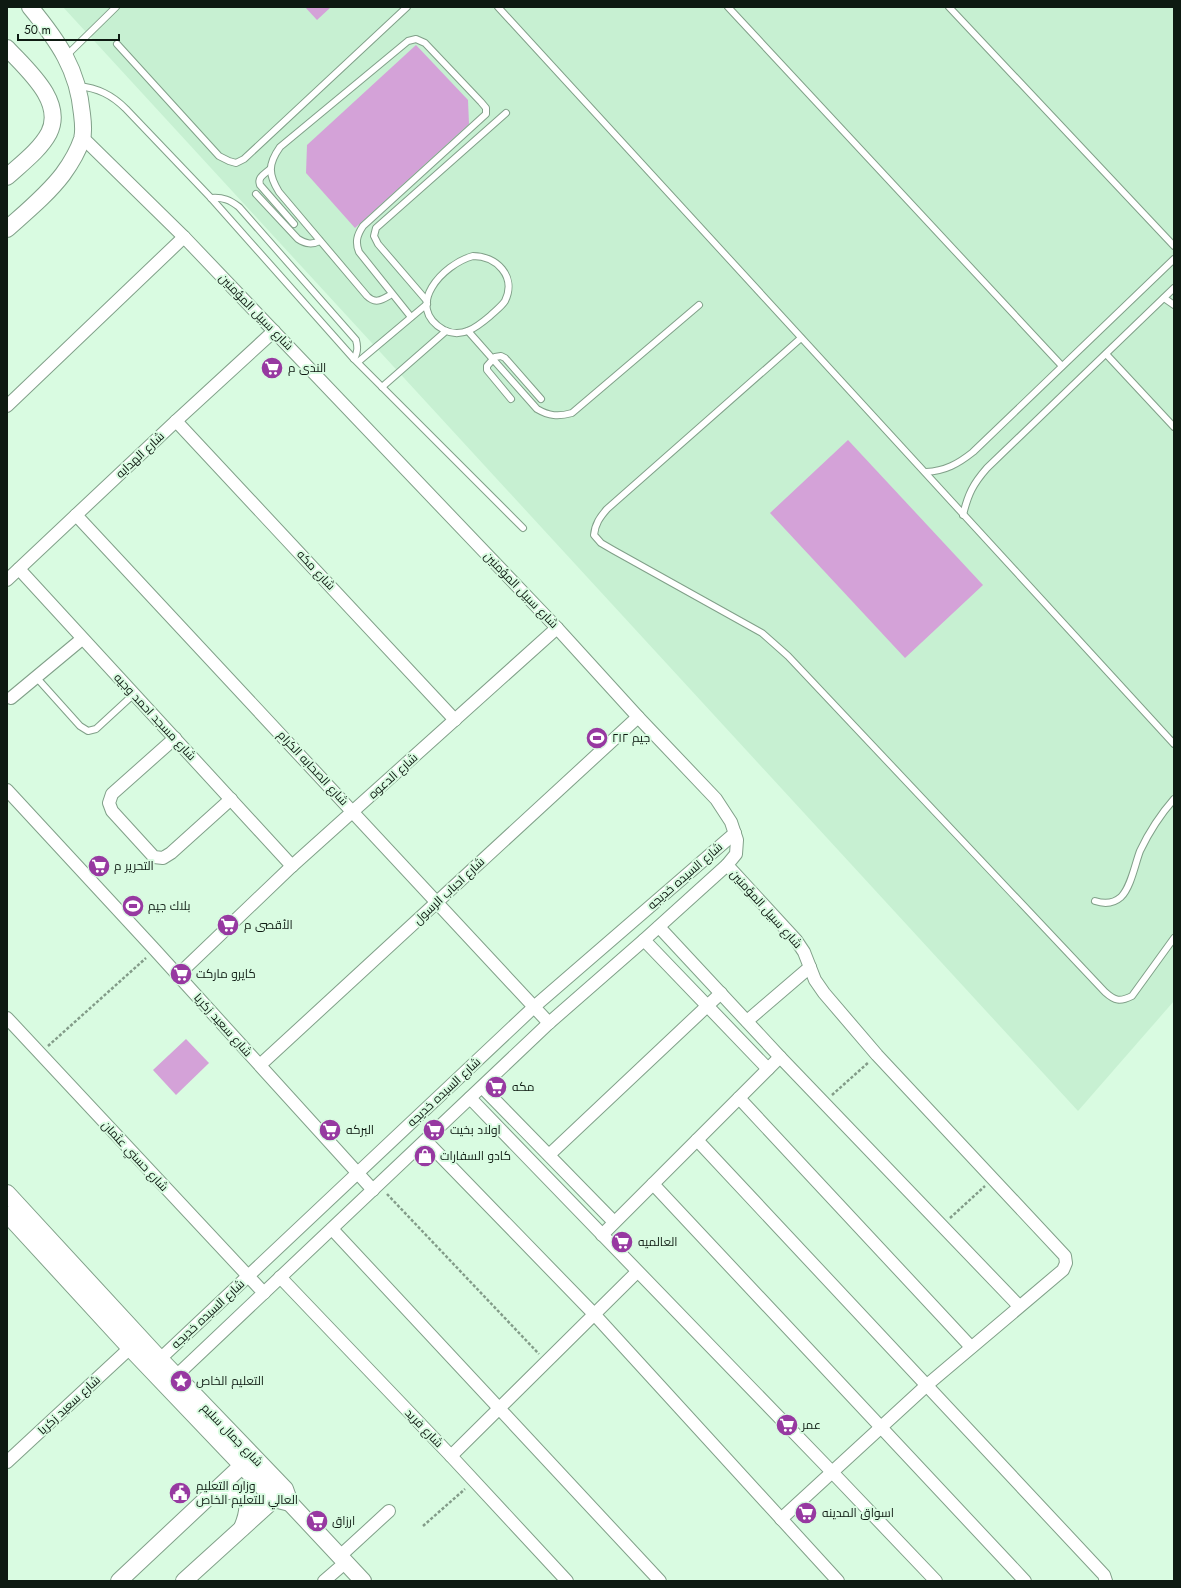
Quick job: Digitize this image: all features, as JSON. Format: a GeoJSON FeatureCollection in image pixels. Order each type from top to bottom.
{"type":"FeatureCollection","features":[{"type":"Feature","properties":{"kind":"main road"},"geometry":{"type":"LineString","coordinates":[[7,229],[63,174],[74,157],[82,137],[82,114],[77,86],[66,56],[47,27],[30,7]]}},
{"type":"Feature","properties":{"kind":"main road"},"geometry":{"type":"LineString","coordinates":[[7,48],[40,83],[50,101],[53,118],[49,133],[35,152],[7,177]]}},
{"type":"Feature","properties":{"kind":"main road","name":"شارع جمال سليم"},"geometry":{"type":"LineString","coordinates":[[7,1193],[176,1376],[248,1461]]}},
{"type":"Feature","properties":{"kind":"main road","name":"شارع جمال سليم"},"geometry":{"type":"LineString","coordinates":[[7,1214],[130,1348],[248,1461],[363,1581]]}},
{"type":"Feature","properties":{"kind":"main road"},"geometry":{"type":"LineString","coordinates":[[119,1581],[248,1461]]}},
{"type":"Feature","properties":{"kind":"main road"},"geometry":{"type":"LineString","coordinates":[[212,1495],[236,1491],[241,1493],[246,1498],[248,1512],[242,1530]]}},
{"type":"Feature","properties":{"kind":"main road"},"geometry":{"type":"LineString","coordinates":[[184,1581],[242,1530],[283,1497]]}},
{"type":"Feature","properties":{"kind":"street","name":"شارع سبيل المؤمنين"},"geometry":{"type":"LineString","coordinates":[[82,137],[184,236],[556,628],[716,800],[732,822],[737,840],[736,854],[727,865],[796,940],[804,952],[815,980],[824,992],[877,1055],[1065,1256],[1066,1263],[1063,1270],[1019,1306]]}},
{"type":"Feature","properties":{"kind":"street"},"geometry":{"type":"LineString","coordinates":[[7,406],[184,236]]}},
{"type":"Feature","properties":{"kind":"street","name":"شارع الهدايه"},"geometry":{"type":"LineString","coordinates":[[7,580],[274,331]]}},
{"type":"Feature","properties":{"kind":"street","name":"شارع مكه"},"geometry":{"type":"LineString","coordinates":[[176,421],[455,720]]}},
{"type":"Feature","properties":{"kind":"street","name":"شارع الصحابه الكرام"},"geometry":{"type":"LineString","coordinates":[[76,515],[535,1006],[549,1023]]}},
{"type":"Feature","properties":{"kind":"street","name":"شارع مسجد احمد وجيه"},"geometry":{"type":"LineString","coordinates":[[18,569],[292,866]]}},
{"type":"Feature","properties":{"kind":"street","name":"شارع الدعوه"},"geometry":{"type":"LineString","coordinates":[[178,975],[292,866],[556,628]]}},
{"type":"Feature","properties":{"kind":"street"},"geometry":{"type":"LineString","coordinates":[[11,698],[82,639]]}},
{"type":"Feature","properties":{"kind":"street","name":"شارع احباب الرسول"},"geometry":{"type":"LineString","coordinates":[[260,1065],[638,717]]}},
{"type":"Feature","properties":{"kind":"street"},"geometry":{"type":"LineString","coordinates":[[175,738],[112,794],[109,803],[112,811],[154,857],[163,858],[171,853],[231,799]]}},
{"type":"Feature","properties":{"kind":"street","name":"شارع سعيد زكريا"},"geometry":{"type":"LineString","coordinates":[[7,791],[178,975],[357,1173],[375,1188]]}},
{"type":"Feature","properties":{"kind":"street","name":"شارع السيده خديجه"},"geometry":{"type":"LineString","coordinates":[[160,1359],[535,1006],[735,833]]}},
{"type":"Feature","properties":{"kind":"street","name":"شارع السيده خديجه"},"geometry":{"type":"LineString","coordinates":[[176,1376],[549,1023],[659,927],[727,865]]}},
{"type":"Feature","properties":{"kind":"street"},"geometry":{"type":"LineString","coordinates":[[659,927],[780,1057],[825,1102],[1019,1306],[881,1427],[781,1519]]}},
{"type":"Feature","properties":{"kind":"street"},"geometry":{"type":"LineString","coordinates":[[644,940],[768,1069]]}},
{"type":"Feature","properties":{"kind":"street"},"geometry":{"type":"LineString","coordinates":[[747,1021],[810,967]]}},
{"type":"Feature","properties":{"kind":"street"},"geometry":{"type":"LineString","coordinates":[[549,1156],[721,993]]}},
{"type":"Feature","properties":{"kind":"street","name":"شارع حسني عثمان"},"geometry":{"type":"LineString","coordinates":[[7,1018],[264,1294]]}},
{"type":"Feature","properties":{"kind":"street"},"geometry":{"type":"LineString","coordinates":[[602,1235],[780,1057]]}},
{"type":"Feature","properties":{"kind":"street"},"geometry":{"type":"LineString","coordinates":[[482,1087],[614,1222]]}},
{"type":"Feature","properties":{"kind":"street"},"geometry":{"type":"LineString","coordinates":[[470,1098],[936,1581]]}},
{"type":"Feature","properties":{"kind":"street"},"geometry":{"type":"LineString","coordinates":[[739,1098],[971,1347]]}},
{"type":"Feature","properties":{"kind":"street"},"geometry":{"type":"LineString","coordinates":[[697,1140],[928,1385],[1104,1575],[1106,1581]]}},
{"type":"Feature","properties":{"kind":"street"},"geometry":{"type":"LineString","coordinates":[[426,1141],[594,1314],[838,1581]]}},
{"type":"Feature","properties":{"kind":"street"},"geometry":{"type":"LineString","coordinates":[[653,1184],[1025,1581]]}},
{"type":"Feature","properties":{"kind":"street"},"geometry":{"type":"LineString","coordinates":[[332,1229],[660,1581]]}},
{"type":"Feature","properties":{"kind":"street"},"geometry":{"type":"LineString","coordinates":[[451,1456],[637,1272]]}},
{"type":"Feature","properties":{"kind":"street","name":"شارع فريد"},"geometry":{"type":"LineString","coordinates":[[280,1277],[451,1456],[567,1581]]}},
{"type":"Feature","properties":{"kind":"street","name":"شارع سعيد زكريا"},"geometry":{"type":"LineString","coordinates":[[7,1462],[130,1348]]}},
{"type":"Feature","properties":{"kind":"street"},"geometry":{"type":"LineString","coordinates":[[324,1581],[389,1511]]}},
{"type":"Feature","properties":{"kind":"lane"},"geometry":{"type":"LineString","coordinates":[[66,56],[116,7]]}},
{"type":"Feature","properties":{"kind":"lane"},"geometry":{"type":"LineString","coordinates":[[117,44],[220,156],[236,163],[244,159],[407,7]]}},
{"type":"Feature","properties":{"kind":"lane"},"geometry":{"type":"LineString","coordinates":[[498,7],[1174,744]]}},
{"type":"Feature","properties":{"kind":"lane"},"geometry":{"type":"LineString","coordinates":[[728,7],[1062,366]]}},
{"type":"Feature","properties":{"kind":"lane"},"geometry":{"type":"LineString","coordinates":[[949,7],[1174,246]]}},
{"type":"Feature","properties":{"kind":"lane"},"geometry":{"type":"LineString","coordinates":[[392,294],[380,301],[370,299],[279,192],[272,182],[270,169],[273,157],[280,147],[404,43],[408,40],[416,39],[424,43],[481,102],[486,108],[486,114],[358,232],[356,239],[359,252],[411,317]]}},
{"type":"Feature","properties":{"kind":"lane"},"geometry":{"type":"LineString","coordinates":[[77,86],[95,88],[120,102],[211,198],[356,361],[523,528]]}},
{"type":"Feature","properties":{"kind":"lane"},"geometry":{"type":"LineString","coordinates":[[427,302],[378,244],[374,236],[376,228],[506,113]]}},
{"type":"Feature","properties":{"kind":"lane"},"geometry":{"type":"LineString","coordinates":[[270,169],[260,178],[260,186],[294,224]]}},
{"type":"Feature","properties":{"kind":"lane"},"geometry":{"type":"LineString","coordinates":[[256,194],[298,240],[307,244],[320,241]]}},
{"type":"Feature","properties":{"kind":"lane"},"geometry":{"type":"LineString","coordinates":[[211,198],[221,198],[231,201],[244,213],[356,340],[358,346],[356,361]]}},
{"type":"Feature","properties":{"kind":"lane"},"geometry":{"type":"LineString","coordinates":[[481,256],[489,258],[496,263],[506,276],[507,293],[500,308],[475,328],[468,331],[461,333],[446,331],[434,322],[430,316],[427,302],[431,287],[435,281],[465,258],[481,256]]}},
{"type":"Feature","properties":{"kind":"lane"},"geometry":{"type":"LineString","coordinates":[[926,472],[946,469],[963,460],[1174,259]]}},
{"type":"Feature","properties":{"kind":"lane"},"geometry":{"type":"LineString","coordinates":[[963,514],[967,498],[974,483],[987,468],[1174,288]]}},
{"type":"Feature","properties":{"kind":"lane"},"geometry":{"type":"LineString","coordinates":[[1164,298],[1174,305]]}},
{"type":"Feature","properties":{"kind":"lane"},"geometry":{"type":"LineString","coordinates":[[356,361],[411,317],[427,302]]}},
{"type":"Feature","properties":{"kind":"lane"},"geometry":{"type":"LineString","coordinates":[[468,331],[537,409],[547,415],[560,416],[572,413],[699,305]]}},
{"type":"Feature","properties":{"kind":"lane"},"geometry":{"type":"LineString","coordinates":[[382,387],[446,331]]}},
{"type":"Feature","properties":{"kind":"lane"},"geometry":{"type":"LineString","coordinates":[[801,338],[604,512],[595,526],[594,535],[601,543],[762,633],[783,652],[1113,999],[1124,1000],[1132,996],[1174,938]]}},
{"type":"Feature","properties":{"kind":"lane"},"geometry":{"type":"LineString","coordinates":[[1106,354],[1174,427]]}},
{"type":"Feature","properties":{"kind":"lane"},"geometry":{"type":"LineString","coordinates":[[511,399],[487,370],[487,366],[492,359],[498,356],[504,358],[541,399]]}},
{"type":"Feature","properties":{"kind":"lane"},"geometry":{"type":"LineString","coordinates":[[36,677],[80,726],[88,731],[96,728],[134,694]]}},
{"type":"Feature","properties":{"kind":"lane"},"geometry":{"type":"LineString","coordinates":[[1095,901],[1100,903],[1112,902],[1117,900],[1125,892],[1148,835],[1158,819],[1174,799]]}},
{"type":"Feature","properties":{"kind":"path"},"geometry":{"type":"LineString","coordinates":[[40,1053],[155,950]]}},
{"type":"Feature","properties":{"kind":"path"},"geometry":{"type":"LineString","coordinates":[[825,1102],[877,1055]]}},
{"type":"Feature","properties":{"kind":"path"},"geometry":{"type":"LineString","coordinates":[[942,1224],[993,1179]]}},
{"type":"Feature","properties":{"kind":"path"},"geometry":{"type":"LineString","coordinates":[[375,1188],[546,1362]]}},
{"type":"Feature","properties":{"kind":"path"},"geometry":{"type":"LineString","coordinates":[[423,1526],[474,1481]]}},
{"type":"Feature","properties":{"kind":"shaded area"},"geometry":{"type":"Polygon","coordinates":[[[63,7],[1174,7],[1174,1001],[1078,1111],[63,7]]]}},
{"type":"Feature","properties":{"kind":"building"},"geometry":{"type":"Polygon","coordinates":[[[305,7],[331,7],[317,20],[305,7]]]}},
{"type":"Feature","properties":{"kind":"building"},"geometry":{"type":"Polygon","coordinates":[[[416,45],[468,100],[469,124],[355,228],[306,173],[307,145],[416,45]]]}},
{"type":"Feature","properties":{"kind":"building"},"geometry":{"type":"Polygon","coordinates":[[[848,440],[983,585],[905,658],[770,513],[848,440]]]}},
{"type":"Feature","properties":{"kind":"building"},"geometry":{"type":"Polygon","coordinates":[[[186,1039],[209,1063],[176,1095],[153,1070],[186,1039]]]}},
{"type":"Feature","properties":{"kind":"place","name":"الندى م"},"geometry":{"type":"Point","coordinates":[272,368]}},
{"type":"Feature","properties":{"kind":"place","name":"جيم ٢١٢"},"geometry":{"type":"Point","coordinates":[597,738]}},
{"type":"Feature","properties":{"kind":"place","name":"التحرير م"},"geometry":{"type":"Point","coordinates":[99,866]}},
{"type":"Feature","properties":{"kind":"place","name":"بلاك جيم"},"geometry":{"type":"Point","coordinates":[133,906]}},
{"type":"Feature","properties":{"kind":"place","name":"الأقصى م"},"geometry":{"type":"Point","coordinates":[228,925]}},
{"type":"Feature","properties":{"kind":"place","name":"كايرو ماركت"},"geometry":{"type":"Point","coordinates":[181,974]}},
{"type":"Feature","properties":{"kind":"place","name":"مكه"},"geometry":{"type":"Point","coordinates":[496,1087]}},
{"type":"Feature","properties":{"kind":"place","name":"البركه"},"geometry":{"type":"Point","coordinates":[330,1130]}},
{"type":"Feature","properties":{"kind":"place","name":"اولاد بخيت"},"geometry":{"type":"Point","coordinates":[434,1130]}},
{"type":"Feature","properties":{"kind":"place","name":"كادو السفارات"},"geometry":{"type":"Point","coordinates":[425,1156]}},
{"type":"Feature","properties":{"kind":"place","name":"العالميه"},"geometry":{"type":"Point","coordinates":[622,1242]}},
{"type":"Feature","properties":{"kind":"place","name":"التعليم الخاص"},"geometry":{"type":"Point","coordinates":[181,1381]}},
{"type":"Feature","properties":{"kind":"place","name":"عمر"},"geometry":{"type":"Point","coordinates":[787,1425]}},
{"type":"Feature","properties":{"kind":"place","name":"وزاره التعليم العالي للتعليم الخاص"},"geometry":{"type":"Point","coordinates":[180,1493]}},
{"type":"Feature","properties":{"kind":"place","name":"اسواق المدينه"},"geometry":{"type":"Point","coordinates":[806,1513]}},
{"type":"Feature","properties":{"kind":"place","name":"ارزاق"},"geometry":{"type":"Point","coordinates":[317,1521]}}]}
